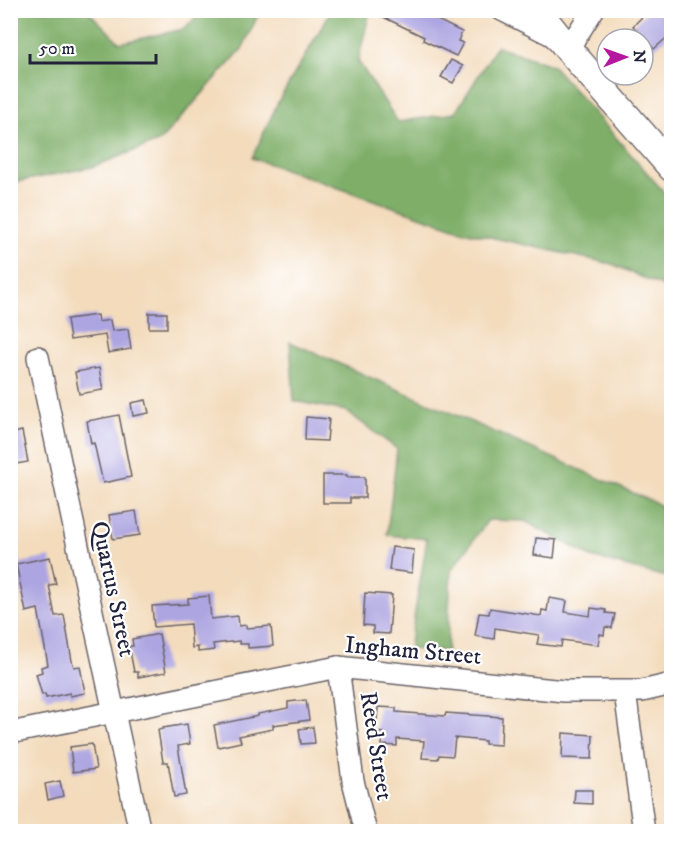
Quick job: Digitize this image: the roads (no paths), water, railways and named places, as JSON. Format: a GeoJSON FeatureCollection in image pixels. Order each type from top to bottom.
{"type":"FeatureCollection","features":[{"type":"Feature","properties":{"kind":"main road"},"geometry":{"type":"LineString","coordinates":[[537,10],[672,168]]}},
{"type":"Feature","properties":{"kind":"street"},"geometry":{"type":"LineString","coordinates":[[502,10],[564,44],[593,10]]}},
{"type":"Feature","properties":{"kind":"street","name":"Quartus Street"},"geometry":{"type":"LineString","coordinates":[[38,357],[140,831]]}},
{"type":"Feature","properties":{"kind":"street","name":"Ingham Street"},"geometry":{"type":"LineString","coordinates":[[10,733],[338,667],[564,691],[642,691],[672,684]]}},
{"type":"Feature","properties":{"kind":"street","name":"Reed Street"},"geometry":{"type":"LineString","coordinates":[[338,667],[353,781],[366,831]]}},
{"type":"Feature","properties":{"kind":"street"},"geometry":{"type":"LineString","coordinates":[[625,692],[644,831]]}}]}
